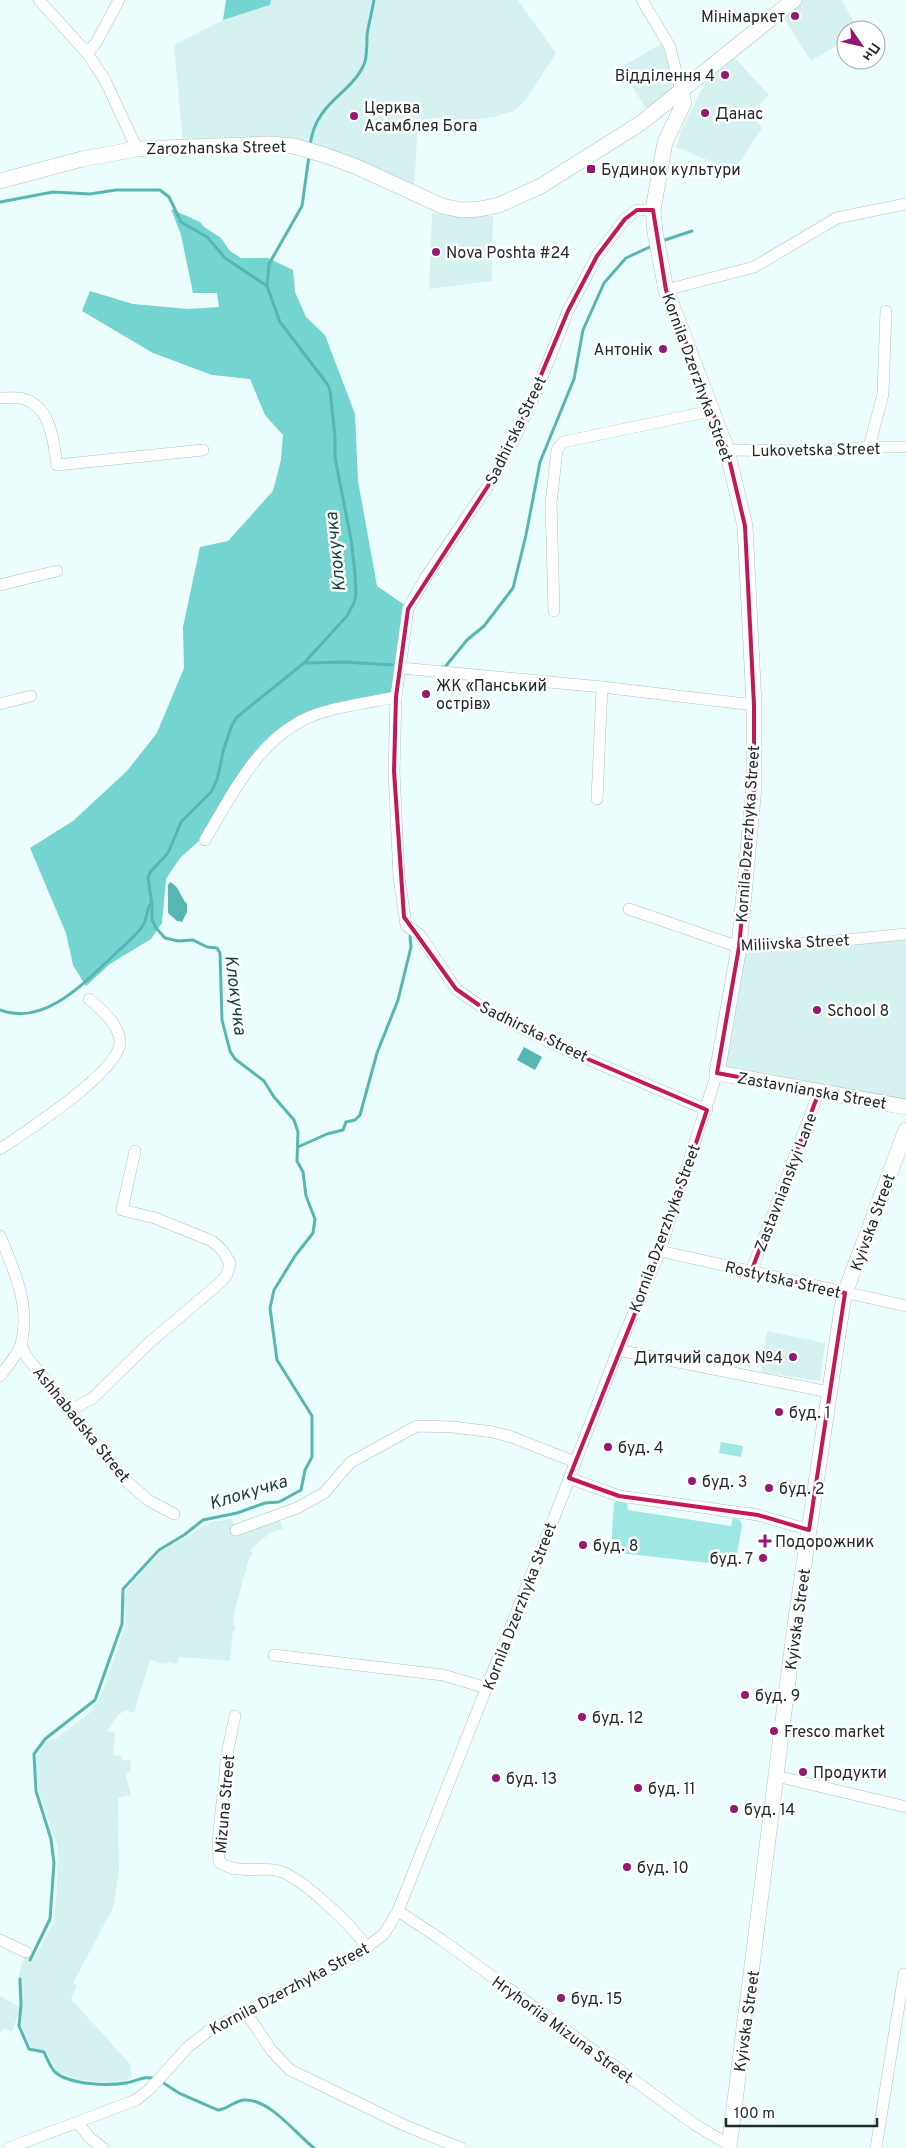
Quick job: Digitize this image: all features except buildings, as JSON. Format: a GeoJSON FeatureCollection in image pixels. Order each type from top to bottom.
{"type":"FeatureCollection","features":[{"type":"Feature","properties":{"kind":"street"},"geometry":{"type":"LineString","coordinates":[[40,0],[87,53],[105,80],[137,149]]}},
{"type":"Feature","properties":{"kind":"street"},"geometry":{"type":"LineString","coordinates":[[87,53],[96,43],[119,0]]}},
{"type":"Feature","properties":{"kind":"street"},"geometry":{"type":"LineString","coordinates":[[642,0],[670,47],[681,92]]}},
{"type":"Feature","properties":{"kind":"street","name":"Zarozhanska Street"},"geometry":{"type":"LineString","coordinates":[[0,182],[82,159],[137,149],[269,144],[294,146],[366,170],[442,206],[461,210],[499,205],[541,186],[641,123],[794,0]]}},
{"type":"Feature","properties":{"kind":"street","name":"Kornila Dzerzhyka Street"},"geometry":{"type":"LineString","coordinates":[[9,2148],[136,2100],[150,2090],[188,2047],[210,2030],[244,2011],[354,1957],[367,1949],[384,1934],[398,1911],[618,1350],[660,1251],[707,1110],[718,1073],[739,947],[754,787],[754,705],[745,526],[727,450],[710,411],[666,290],[655,232],[653,210],[665,142],[684,103],[681,92]]}},
{"type":"Feature","properties":{"kind":"street"},"geometry":{"type":"LineString","coordinates":[[666,290],[754,267],[837,218],[906,204]]}},
{"type":"Feature","properties":{"kind":"street","name":"Sadhirska Street"},"geometry":{"type":"LineString","coordinates":[[653,210],[637,210],[626,220],[597,256],[568,311],[539,386],[515,437],[488,486],[426,577],[408,609],[396,697],[394,771],[399,877],[406,925],[420,935],[456,989],[486,1010],[562,1048],[707,1110]]}},
{"type":"Feature","properties":{"kind":"street"},"geometry":{"type":"LineString","coordinates":[[869,446],[882,394],[886,311]]}},
{"type":"Feature","properties":{"kind":"street"},"geometry":{"type":"LineString","coordinates":[[0,398],[22,398],[31,402],[49,421],[57,465],[203,450]]}},
{"type":"Feature","properties":{"kind":"street"},"geometry":{"type":"LineString","coordinates":[[554,611],[551,503],[557,450],[564,442],[710,411]]}},
{"type":"Feature","properties":{"kind":"street","name":"Lukovetska Street"},"geometry":{"type":"LineString","coordinates":[[727,450],[814,451],[869,446],[906,447]]}},
{"type":"Feature","properties":{"kind":"street"},"geometry":{"type":"LineString","coordinates":[[0,585],[57,571]]}},
{"type":"Feature","properties":{"kind":"street"},"geometry":{"type":"LineString","coordinates":[[401,668],[602,687],[754,705]]}},
{"type":"Feature","properties":{"kind":"street"},"geometry":{"type":"LineString","coordinates":[[597,799],[602,687]]}},
{"type":"Feature","properties":{"kind":"street"},"geometry":{"type":"LineString","coordinates":[[0,704],[31,696]]}},
{"type":"Feature","properties":{"kind":"street"},"geometry":{"type":"LineString","coordinates":[[205,840],[242,778],[260,754],[283,732],[317,714],[396,697]]}},
{"type":"Feature","properties":{"kind":"street","name":"Miliivska Street"},"geometry":{"type":"LineString","coordinates":[[629,909],[739,947],[825,942],[906,934]]}},
{"type":"Feature","properties":{"kind":"street"},"geometry":{"type":"LineString","coordinates":[[0,1149],[84,1088],[114,1059],[119,1050],[120,1040],[115,1024],[89,999]]}},
{"type":"Feature","properties":{"kind":"street","name":"Zastavnianska Street"},"geometry":{"type":"LineString","coordinates":[[718,1073],[906,1107]]}},
{"type":"Feature","properties":{"kind":"street","name":"Zastavnianskyi Lane"},"geometry":{"type":"LineString","coordinates":[[751,1272],[819,1092]]}},
{"type":"Feature","properties":{"kind":"street","name":"Kyivska Street"},"geometry":{"type":"LineString","coordinates":[[729,2147],[809,1530],[845,1293],[906,1130]]}},
{"type":"Feature","properties":{"kind":"street"},"geometry":{"type":"LineString","coordinates":[[70,1410],[93,1398],[150,1342],[228,1274],[230,1264],[222,1250],[212,1241],[155,1218],[122,1210],[135,1151]]}},
{"type":"Feature","properties":{"kind":"street"},"geometry":{"type":"LineString","coordinates":[[0,1236],[21,1290],[23,1318],[21,1344],[0,1376]]}},
{"type":"Feature","properties":{"kind":"street","name":"Rostytska Street"},"geometry":{"type":"LineString","coordinates":[[660,1251],[906,1306]]}},
{"type":"Feature","properties":{"kind":"street","name":"Ashhabadska Street"},"geometry":{"type":"LineString","coordinates":[[21,1344],[26,1356],[125,1480],[148,1500],[174,1514]]}},
{"type":"Feature","properties":{"kind":"street"},"geometry":{"type":"LineString","coordinates":[[618,1350],[829,1392]]}},
{"type":"Feature","properties":{"kind":"street"},"geometry":{"type":"LineString","coordinates":[[236,1530],[297,1508],[324,1493],[351,1462],[417,1426],[475,1428],[493,1432],[512,1437],[575,1462]]}},
{"type":"Feature","properties":{"kind":"street"},"geometry":{"type":"LineString","coordinates":[[569,1478],[619,1496],[758,1515],[809,1530]]}},
{"type":"Feature","properties":{"kind":"street"},"geometry":{"type":"LineString","coordinates":[[274,1655],[443,1675],[487,1688]]}},
{"type":"Feature","properties":{"kind":"street","name":"Mizuna Street"},"geometry":{"type":"LineString","coordinates":[[235,1716],[227,1754],[218,1842],[219,1862],[226,1867],[241,1870],[269,1869],[293,1877],[347,1924],[367,1949]]}},
{"type":"Feature","properties":{"kind":"street"},"geometry":{"type":"LineString","coordinates":[[776,1776],[906,1808]]}},
{"type":"Feature","properties":{"kind":"street","name":"Hryhoriia Mizuna Street"},"geometry":{"type":"LineString","coordinates":[[398,1911],[694,2124],[729,2147]]}},
{"type":"Feature","properties":{"kind":"street"},"geometry":{"type":"LineString","coordinates":[[0,1940],[26,1952]]}},
{"type":"Feature","properties":{"kind":"street"},"geometry":{"type":"LineString","coordinates":[[876,2148],[904,1974]]}},
{"type":"Feature","properties":{"kind":"street"},"geometry":{"type":"LineString","coordinates":[[244,2011],[272,2051],[290,2070],[406,2126],[461,2148]]}},
{"type":"Feature","properties":{"kind":"street"},"geometry":{"type":"LineString","coordinates":[[78,2123],[90,2138],[103,2148]]}},
{"type":"Feature","properties":{"kind":"highlighted area"},"geometry":{"type":"Polygon","coordinates":[[[637,210],[653,210],[666,290],[727,450],[745,526],[754,705],[754,787],[739,947],[717,1073],[819,1092],[751,1272],[845,1293],[809,1530],[758,1515],[619,1496],[569,1478],[660,1251],[707,1110],[562,1048],[486,1010],[456,989],[404,917],[394,771],[396,697],[408,609],[488,486],[515,437],[568,311],[597,256],[625,219],[637,210]]]}},
{"type":"Feature","properties":{"kind":"shaded area"},"geometry":{"type":"Polygon","coordinates":[[[226,0],[271,0],[270,5],[223,20],[226,0]]]}},
{"type":"Feature","properties":{"kind":"shaded area"},"geometry":{"type":"Polygon","coordinates":[[[271,0],[518,0],[556,53],[526,100],[514,111],[494,117],[476,119],[476,124],[452,126],[451,117],[418,120],[414,192],[324,153],[183,145],[174,45],[223,20],[270,5],[271,0]]]}},
{"type":"Feature","properties":{"kind":"shaded area"},"geometry":{"type":"Polygon","coordinates":[[[803,0],[842,0],[853,20],[836,20],[836,46],[811,61],[782,15],[803,0]]]}},
{"type":"Feature","properties":{"kind":"shaded area"},"geometry":{"type":"Polygon","coordinates":[[[662,43],[677,89],[646,108],[620,68],[662,43]]]}},
{"type":"Feature","properties":{"kind":"shaded area"},"geometry":{"type":"Polygon","coordinates":[[[733,56],[769,95],[750,113],[762,128],[734,171],[676,147],[683,126],[705,84],[733,56]]]}},
{"type":"Feature","properties":{"kind":"shaded area"},"geometry":{"type":"Polygon","coordinates":[[[171,209],[200,222],[204,227],[221,238],[230,251],[241,258],[268,258],[293,270],[295,292],[306,317],[325,335],[355,414],[358,481],[377,586],[409,608],[397,698],[317,715],[260,754],[206,843],[199,841],[180,858],[166,879],[162,923],[151,939],[110,964],[86,986],[73,965],[66,933],[30,848],[73,821],[127,771],[157,733],[184,668],[183,627],[200,547],[228,541],[273,491],[281,460],[283,435],[265,415],[250,379],[212,375],[153,353],[82,311],[90,291],[133,304],[188,309],[219,307],[217,293],[193,293],[181,235],[171,209]]]}},
{"type":"Feature","properties":{"kind":"shaded area"},"geometry":{"type":"Polygon","coordinates":[[[432,213],[493,216],[492,281],[429,289],[432,213]]]}},
{"type":"Feature","properties":{"kind":"shaded area"},"geometry":{"type":"Polygon","coordinates":[[[170,882],[176,887],[187,904],[187,912],[182,922],[177,921],[168,913],[168,885],[170,882]]]}},
{"type":"Feature","properties":{"kind":"shaded area","name":"School 8"},"geometry":{"type":"Polygon","coordinates":[[[906,935],[906,1106],[718,1072],[739,948],[906,935]]]}},
{"type":"Feature","properties":{"kind":"shaded area"},"geometry":{"type":"Polygon","coordinates":[[[524,1047],[542,1057],[535,1070],[517,1060],[524,1047]]]}},
{"type":"Feature","properties":{"kind":"shaded area","name":"Дитячий садок №4"},"geometry":{"type":"Polygon","coordinates":[[[767,1331],[825,1343],[820,1381],[761,1372],[767,1331]]]}},
{"type":"Feature","properties":{"kind":"shaded area"},"geometry":{"type":"Polygon","coordinates":[[[721,1442],[743,1446],[741,1457],[719,1453],[721,1442]]]}},
{"type":"Feature","properties":{"kind":"shaded area"},"geometry":{"type":"Polygon","coordinates":[[[617,1500],[627,1501],[628,1510],[731,1526],[733,1518],[740,1520],[742,1525],[735,1566],[611,1552],[614,1503],[617,1500]]]}},
{"type":"Feature","properties":{"kind":"shaded area"},"geometry":{"type":"Polygon","coordinates":[[[232,1519],[236,1530],[279,1519],[283,1529],[270,1533],[250,1550],[253,1554],[249,1558],[234,1614],[233,1625],[235,1625],[235,1631],[233,1631],[230,1661],[180,1657],[177,1664],[169,1662],[166,1664],[150,1660],[134,1713],[126,1710],[119,1714],[107,1731],[115,1732],[113,1755],[122,1756],[122,1760],[131,1761],[130,1772],[127,1772],[126,1776],[131,1795],[118,1798],[119,1870],[113,1908],[73,1983],[77,1986],[71,1999],[130,2064],[132,2077],[124,2081],[111,2083],[79,2080],[57,2072],[46,2051],[30,2047],[20,2025],[20,2009],[12,2032],[4,2028],[0,2034],[0,1996],[20,2007],[17,1981],[24,1955],[34,1958],[54,1922],[58,1853],[57,1844],[36,1779],[36,1758],[43,1742],[55,1739],[63,1733],[89,1713],[100,1699],[126,1625],[124,1598],[129,1586],[170,1545],[189,1536],[210,1522],[232,1519]]]}},
{"type":"Feature","properties":{"kind":"waterway","name":"Клокучка"},"geometry":{"type":"LineString","coordinates":[[310,145],[319,118],[352,83],[365,62],[367,35],[374,0]]}},
{"type":"Feature","properties":{"kind":"waterway","name":"Клокучка"},"geometry":{"type":"LineString","coordinates":[[30,1960],[50,1919],[54,1863],[51,1839],[36,1791],[34,1754],[45,1739],[95,1700],[122,1624],[123,1589],[159,1550],[184,1535],[203,1520],[237,1513],[265,1503],[279,1502],[301,1490],[305,1470],[312,1457],[312,1416],[277,1360],[270,1308],[274,1290],[295,1256],[313,1233],[315,1219],[306,1196],[303,1172],[297,1161],[298,1132],[294,1120],[274,1097],[264,1081],[235,1059],[230,1051],[222,1020],[220,953],[217,948],[207,947],[193,940],[178,941],[165,938],[152,920],[148,877],[151,871],[168,853],[181,822],[211,792],[217,780],[224,748],[232,725],[237,717],[304,663],[347,616],[356,595],[351,539],[335,458],[335,437],[330,390],[280,322],[267,286],[269,264],[302,206],[309,156]]}},
{"type":"Feature","properties":{"kind":"waterway"},"geometry":{"type":"LineString","coordinates":[[0,202],[53,192],[90,194],[116,190],[160,190],[169,197],[181,222],[207,237],[225,258],[267,286]]}},
{"type":"Feature","properties":{"kind":"waterway"},"geometry":{"type":"LineString","coordinates":[[662,241],[692,231]]}},
{"type":"Feature","properties":{"kind":"waterway"},"geometry":{"type":"LineString","coordinates":[[442,667],[445,667],[467,640],[484,626],[513,588],[526,535],[540,462],[574,379],[583,330],[604,283],[626,258],[654,245]]}},
{"type":"Feature","properties":{"kind":"waterway"},"geometry":{"type":"LineString","coordinates":[[305,663],[345,662],[392,665]]}},
{"type":"Feature","properties":{"kind":"waterway"},"geometry":{"type":"LineString","coordinates":[[0,1010],[17,1014],[33,1012],[49,1007],[64,998],[91,977],[135,935],[142,927],[152,902]]}},
{"type":"Feature","properties":{"kind":"waterway"},"geometry":{"type":"LineString","coordinates":[[298,1147],[327,1134],[343,1130],[346,1122],[355,1120],[360,1115],[377,1053],[398,1000],[411,947],[410,936]]}},
{"type":"Feature","properties":{"kind":"waterway","name":"Клокучка"},"geometry":{"type":"LineString","coordinates":[[20,1979],[21,2005],[19,2026],[29,2049],[44,2052],[55,2072],[70,2080],[89,2084],[126,2083],[144,2078],[156,2079]]}},
{"type":"Feature","properties":{"kind":"waterway","name":"Клокучка"},"geometry":{"type":"LineString","coordinates":[[162,2082],[179,2093],[218,2110],[244,2100],[263,2105],[282,2118],[314,2148]]}},
{"type":"Feature","properties":{"kind":"place","name":"Мінімаркет"},"geometry":{"type":"Point","coordinates":[795,16]}},
{"type":"Feature","properties":{"kind":"place","name":"Відділення 4"},"geometry":{"type":"Point","coordinates":[725,75]}},
{"type":"Feature","properties":{"kind":"place","name":"Данас"},"geometry":{"type":"Point","coordinates":[705,113]}},
{"type":"Feature","properties":{"kind":"place","name":"Церква Асамблея Бога"},"geometry":{"type":"Point","coordinates":[354,116]}},
{"type":"Feature","properties":{"kind":"place","name":"Будинок культури"},"geometry":{"type":"Point","coordinates":[591,169]}},
{"type":"Feature","properties":{"kind":"place","name":"Nova Poshta #24"},"geometry":{"type":"Point","coordinates":[436,252]}},
{"type":"Feature","properties":{"kind":"place","name":"Антонік"},"geometry":{"type":"Point","coordinates":[663,349]}},
{"type":"Feature","properties":{"kind":"place","name":"ЖК «Панський острів»"},"geometry":{"type":"Point","coordinates":[426,694]}},
{"type":"Feature","properties":{"kind":"place","name":"School 8"},"geometry":{"type":"Point","coordinates":[817,1010]}},
{"type":"Feature","properties":{"kind":"place","name":"Дитячий садок №4"},"geometry":{"type":"Point","coordinates":[793,1357]}},
{"type":"Feature","properties":{"kind":"place","name":"буд. 1"},"geometry":{"type":"Point","coordinates":[779,1412]}},
{"type":"Feature","properties":{"kind":"place","name":"буд. 4"},"geometry":{"type":"Point","coordinates":[608,1447]}},
{"type":"Feature","properties":{"kind":"place","name":"буд. 3"},"geometry":{"type":"Point","coordinates":[692,1481]}},
{"type":"Feature","properties":{"kind":"place","name":"буд. 2"},"geometry":{"type":"Point","coordinates":[769,1488]}},
{"type":"Feature","properties":{"kind":"place","name":"Подорожник"},"geometry":{"type":"Point","coordinates":[765,1541]}},
{"type":"Feature","properties":{"kind":"place","name":"буд. 8"},"geometry":{"type":"Point","coordinates":[583,1545]}},
{"type":"Feature","properties":{"kind":"place","name":"буд. 7"},"geometry":{"type":"Point","coordinates":[763,1558]}},
{"type":"Feature","properties":{"kind":"place","name":"буд. 9"},"geometry":{"type":"Point","coordinates":[745,1695]}},
{"type":"Feature","properties":{"kind":"place","name":"буд. 12"},"geometry":{"type":"Point","coordinates":[582,1717]}},
{"type":"Feature","properties":{"kind":"place","name":"Fresco market"},"geometry":{"type":"Point","coordinates":[774,1731]}},
{"type":"Feature","properties":{"kind":"place","name":"Продукти"},"geometry":{"type":"Point","coordinates":[803,1772]}},
{"type":"Feature","properties":{"kind":"place","name":"буд. 13"},"geometry":{"type":"Point","coordinates":[496,1778]}},
{"type":"Feature","properties":{"kind":"place","name":"буд. 11"},"geometry":{"type":"Point","coordinates":[638,1788]}},
{"type":"Feature","properties":{"kind":"place","name":"буд. 14"},"geometry":{"type":"Point","coordinates":[734,1809]}},
{"type":"Feature","properties":{"kind":"place","name":"буд. 10"},"geometry":{"type":"Point","coordinates":[627,1867]}},
{"type":"Feature","properties":{"kind":"place","name":"буд. 15"},"geometry":{"type":"Point","coordinates":[561,1998]}}]}
